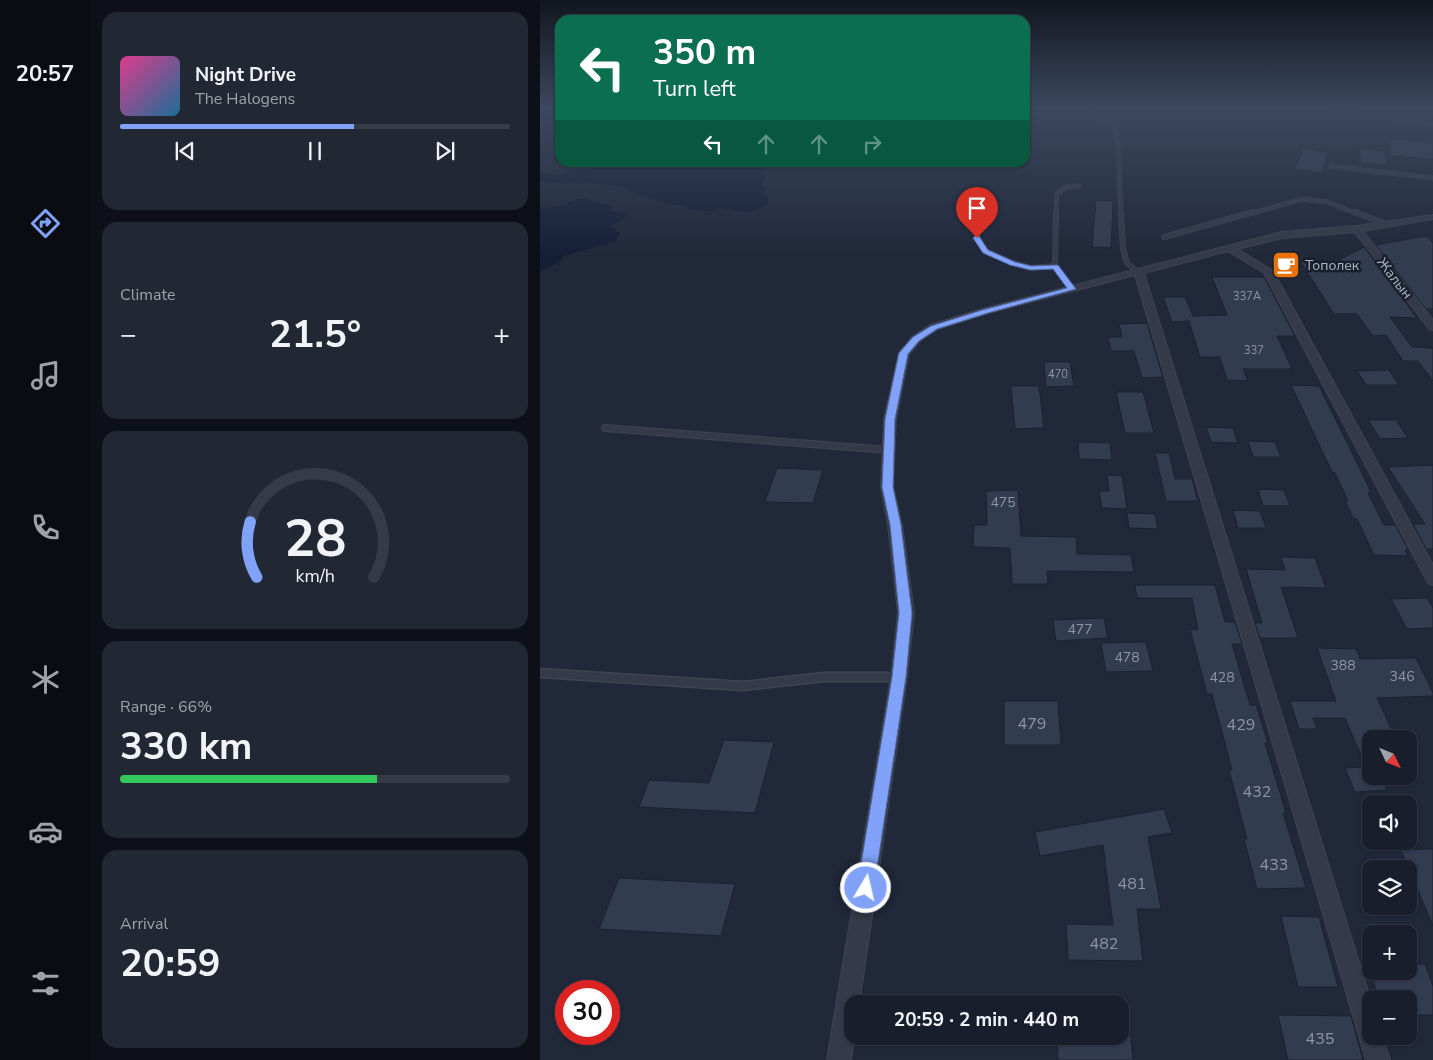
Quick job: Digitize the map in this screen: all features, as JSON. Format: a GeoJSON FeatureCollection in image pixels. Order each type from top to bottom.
{"type":"FeatureCollection","features":[{"type":"Feature","properties":{"kind":"street"},"geometry":{"type":"LineString","coordinates":[[839,1060],[899,677],[906,613],[895,525],[887,487],[890,419],[904,353],[916,339],[934,327],[976,314],[1282,235],[1357,229],[1433,217]]}},
{"type":"Feature","properties":{"kind":"street","name":"Жалын"},"geometry":{"type":"LineString","coordinates":[[1357,229],[1433,327]]}},
{"type":"Feature","properties":{"kind":"street"},"geometry":{"type":"LineString","coordinates":[[1230,249],[1268,271],[1433,580]]}},
{"type":"Feature","properties":{"kind":"street"},"geometry":{"type":"LineString","coordinates":[[1139,273],[1378,1060]]}},
{"type":"Feature","properties":{"kind":"lane"},"geometry":{"type":"LineString","coordinates":[[1119,157],[1123,249],[1127,263],[1139,273]]}},
{"type":"Feature","properties":{"kind":"lane"},"geometry":{"type":"LineString","coordinates":[[1331,166],[1433,178]]}},
{"type":"Feature","properties":{"kind":"lane"},"geometry":{"type":"LineString","coordinates":[[1072,289],[1056,266],[1057,192],[1066,187],[1079,186]]}},
{"type":"Feature","properties":{"kind":"lane"},"geometry":{"type":"LineString","coordinates":[[980,190],[977,238],[985,251],[1013,263],[1031,268],[1056,266]]}},
{"type":"Feature","properties":{"kind":"lane"},"geometry":{"type":"LineString","coordinates":[[1164,237],[1302,199],[1327,202],[1386,224]]}},
{"type":"Feature","properties":{"kind":"lane"},"geometry":{"type":"LineString","coordinates":[[605,428],[889,450]]}},
{"type":"Feature","properties":{"kind":"lane"},"geometry":{"type":"LineString","coordinates":[[540,673],[743,686],[824,677],[899,677]]}},
{"type":"Feature","properties":{"kind":"water"},"geometry":{"type":"Polygon","coordinates":[[[592,167],[758,167],[767,175],[762,185],[766,188],[764,193],[768,197],[767,203],[761,208],[749,212],[719,208],[703,211],[688,209],[687,206],[670,204],[626,191],[628,189],[616,186],[540,181],[540,173],[561,175],[572,170],[592,167]]]}},
{"type":"Feature","properties":{"kind":"water"},"geometry":{"type":"Polygon","coordinates":[[[578,199],[591,200],[612,206],[609,211],[629,213],[610,227],[620,233],[616,241],[564,256],[558,263],[540,271],[540,208],[561,206],[578,199]]]}},
{"type":"Feature","properties":{"kind":"building"},"geometry":{"type":"Polygon","coordinates":[[[1299,157],[1326,157],[1322,173],[1295,169],[1299,157]]]}},
{"type":"Feature","properties":{"kind":"building"},"geometry":{"type":"Polygon","coordinates":[[[1360,157],[1386,157],[1387,166],[1361,163],[1360,157]]]}},
{"type":"Feature","properties":{"kind":"building"},"geometry":{"type":"Polygon","coordinates":[[[1411,157],[1433,157],[1433,160],[1411,157]]]}},
{"type":"Feature","properties":{"kind":"building"},"geometry":{"type":"Polygon","coordinates":[[[1096,200],[1113,201],[1111,248],[1092,247],[1096,200]]]}},
{"type":"Feature","properties":{"kind":"building"},"geometry":{"type":"Polygon","coordinates":[[[1426,236],[1433,243],[1433,309],[1426,309],[1376,245],[1426,236]]]}},
{"type":"Feature","properties":{"kind":"building"},"geometry":{"type":"Polygon","coordinates":[[[1364,247],[1417,318],[1390,317],[1412,347],[1433,348],[1433,381],[1418,361],[1403,361],[1386,335],[1373,336],[1357,314],[1334,314],[1300,261],[1333,260],[1335,262],[1364,247]]]}},
{"type":"Feature","properties":{"kind":"building"},"geometry":{"type":"Polygon","coordinates":[[[1212,277],[1264,277],[1295,336],[1277,336],[1292,369],[1243,369],[1248,381],[1227,380],[1220,357],[1200,357],[1189,321],[1172,322],[1163,297],[1185,297],[1193,316],[1227,315],[1212,277]]]}},
{"type":"Feature","properties":{"kind":"building"},"geometry":{"type":"Polygon","coordinates":[[[1147,323],[1163,377],[1142,378],[1134,351],[1111,351],[1108,337],[1122,337],[1119,324],[1147,323]]]}},
{"type":"Feature","properties":{"kind":"building"},"geometry":{"type":"Polygon","coordinates":[[[1044,362],[1070,362],[1074,386],[1046,387],[1044,362]]]}},
{"type":"Feature","properties":{"kind":"building"},"geometry":{"type":"Polygon","coordinates":[[[1389,370],[1399,385],[1366,385],[1357,371],[1389,370]]]}},
{"type":"Feature","properties":{"kind":"building"},"geometry":{"type":"Polygon","coordinates":[[[1291,385],[1319,386],[1364,477],[1371,493],[1368,493],[1384,525],[1395,525],[1408,549],[1405,550],[1408,556],[1374,555],[1357,519],[1353,518],[1345,501],[1348,501],[1335,473],[1332,472],[1291,385]]]}},
{"type":"Feature","properties":{"kind":"building"},"geometry":{"type":"Polygon","coordinates":[[[1011,386],[1039,386],[1044,428],[1015,429],[1011,386]]]}},
{"type":"Feature","properties":{"kind":"building"},"geometry":{"type":"Polygon","coordinates":[[[1116,392],[1143,392],[1154,433],[1125,433],[1116,392]]]}},
{"type":"Feature","properties":{"kind":"building"},"geometry":{"type":"Polygon","coordinates":[[[1368,420],[1396,420],[1408,438],[1380,439],[1368,420]]]}},
{"type":"Feature","properties":{"kind":"building"},"geometry":{"type":"Polygon","coordinates":[[[1206,427],[1233,428],[1238,443],[1211,442],[1206,427]]]}},
{"type":"Feature","properties":{"kind":"building"},"geometry":{"type":"Polygon","coordinates":[[[1248,441],[1275,442],[1281,457],[1253,457],[1248,441]]]}},
{"type":"Feature","properties":{"kind":"building"},"geometry":{"type":"Polygon","coordinates":[[[1078,442],[1110,443],[1112,460],[1079,459],[1078,442]]]}},
{"type":"Feature","properties":{"kind":"building"},"geometry":{"type":"Polygon","coordinates":[[[1155,453],[1169,453],[1175,479],[1192,479],[1198,501],[1166,501],[1155,453]]]}},
{"type":"Feature","properties":{"kind":"building"},"geometry":{"type":"Polygon","coordinates":[[[1433,465],[1433,549],[1426,549],[1413,524],[1425,524],[1388,467],[1433,465]]]}},
{"type":"Feature","properties":{"kind":"building"},"geometry":{"type":"Polygon","coordinates":[[[777,468],[823,470],[813,503],[765,502],[777,468]]]}},
{"type":"Feature","properties":{"kind":"building"},"geometry":{"type":"Polygon","coordinates":[[[1107,475],[1122,476],[1127,509],[1102,508],[1099,491],[1109,491],[1107,475]]]}},
{"type":"Feature","properties":{"kind":"building"},"geometry":{"type":"Polygon","coordinates":[[[1258,489],[1284,490],[1290,506],[1263,506],[1258,489]]]}},
{"type":"Feature","properties":{"kind":"building"},"geometry":{"type":"Polygon","coordinates":[[[1018,490],[1021,536],[1076,537],[1077,554],[1131,555],[1134,572],[1047,571],[1048,584],[1012,584],[1010,548],[973,547],[974,525],[987,525],[986,491],[1018,490]]]}},
{"type":"Feature","properties":{"kind":"building"},"geometry":{"type":"Polygon","coordinates":[[[1233,510],[1260,511],[1266,528],[1238,528],[1233,510]]]}},
{"type":"Feature","properties":{"kind":"building"},"geometry":{"type":"Polygon","coordinates":[[[1127,513],[1155,514],[1158,529],[1129,528],[1127,513]]]}},
{"type":"Feature","properties":{"kind":"building"},"geometry":{"type":"Polygon","coordinates":[[[1281,557],[1315,558],[1326,588],[1281,587],[1298,638],[1260,638],[1255,623],[1262,623],[1246,569],[1285,570],[1281,557]]]}},
{"type":"Feature","properties":{"kind":"building"},"geometry":{"type":"Polygon","coordinates":[[[1135,585],[1215,585],[1225,622],[1235,622],[1242,644],[1232,644],[1250,705],[1256,705],[1268,743],[1265,743],[1286,813],[1283,813],[1306,888],[1257,889],[1244,839],[1247,839],[1229,770],[1232,770],[1212,694],[1207,694],[1190,629],[1198,630],[1192,598],[1137,598],[1135,585]]]}},
{"type":"Feature","properties":{"kind":"building"},"geometry":{"type":"Polygon","coordinates":[[[1427,598],[1433,608],[1433,628],[1407,629],[1391,599],[1427,598]]]}},
{"type":"Feature","properties":{"kind":"building"},"geometry":{"type":"Polygon","coordinates":[[[1104,618],[1108,638],[1056,641],[1053,620],[1104,618]]]}},
{"type":"Feature","properties":{"kind":"building"},"geometry":{"type":"Polygon","coordinates":[[[1146,642],[1153,671],[1106,672],[1101,643],[1146,642]]]}},
{"type":"Feature","properties":{"kind":"building"},"geometry":{"type":"Polygon","coordinates":[[[1317,648],[1356,649],[1360,659],[1416,658],[1433,693],[1433,696],[1377,698],[1392,730],[1362,730],[1362,758],[1345,718],[1313,718],[1317,729],[1299,729],[1290,701],[1336,701],[1317,648]]]}},
{"type":"Feature","properties":{"kind":"building"},"geometry":{"type":"Polygon","coordinates":[[[1004,701],[1058,701],[1061,745],[1004,745],[1004,701]]]}},
{"type":"Feature","properties":{"kind":"building"},"geometry":{"type":"Polygon","coordinates":[[[724,740],[774,742],[755,813],[639,807],[649,780],[709,783],[724,740]]]}},
{"type":"Feature","properties":{"kind":"building"},"geometry":{"type":"Polygon","coordinates":[[[1362,767],[1362,785],[1385,785],[1387,790],[1355,792],[1345,768],[1362,767]]]}},
{"type":"Feature","properties":{"kind":"building"},"geometry":{"type":"Polygon","coordinates":[[[1164,809],[1172,833],[1148,837],[1161,909],[1137,909],[1143,961],[1068,960],[1066,924],[1113,925],[1103,845],[1040,856],[1035,832],[1164,809]]]}},
{"type":"Feature","properties":{"kind":"building"},"geometry":{"type":"Polygon","coordinates":[[[1433,849],[1433,926],[1417,888],[1417,860],[1405,860],[1401,850],[1433,849]]]}},
{"type":"Feature","properties":{"kind":"building"},"geometry":{"type":"Polygon","coordinates":[[[619,878],[735,884],[721,936],[599,929],[619,878]]]}},
{"type":"Feature","properties":{"kind":"building"},"geometry":{"type":"Polygon","coordinates":[[[1281,916],[1319,917],[1338,987],[1298,987],[1281,916]]]}},
{"type":"Feature","properties":{"kind":"building"},"geometry":{"type":"Polygon","coordinates":[[[1417,964],[1425,964],[1433,986],[1433,1015],[1417,1015],[1417,990],[1376,990],[1373,980],[1417,980],[1417,964]]]}},
{"type":"Feature","properties":{"kind":"building"},"geometry":{"type":"Polygon","coordinates":[[[1278,1015],[1351,1016],[1363,1060],[1288,1060],[1278,1015]]]}},
{"type":"Feature","properties":{"kind":"building"},"geometry":{"type":"Polygon","coordinates":[[[1129,1036],[1131,1036],[1133,1060],[1058,1060],[1057,1045],[1129,1045],[1129,1036]]]}},
{"type":"Feature","properties":{"kind":"place","name":"Тополек"},"geometry":{"type":"Point","coordinates":[1286,265]}},
{"type":"Feature","properties":{"kind":"route"},"geometry":{"type":"LineString","coordinates":[[866,888],[899,677],[906,613],[895,525],[887,487],[890,419],[904,353],[916,339],[934,327],[985,311],[1072,289],[1056,266],[1031,268],[1013,263],[985,251],[977,238]]}}]}
